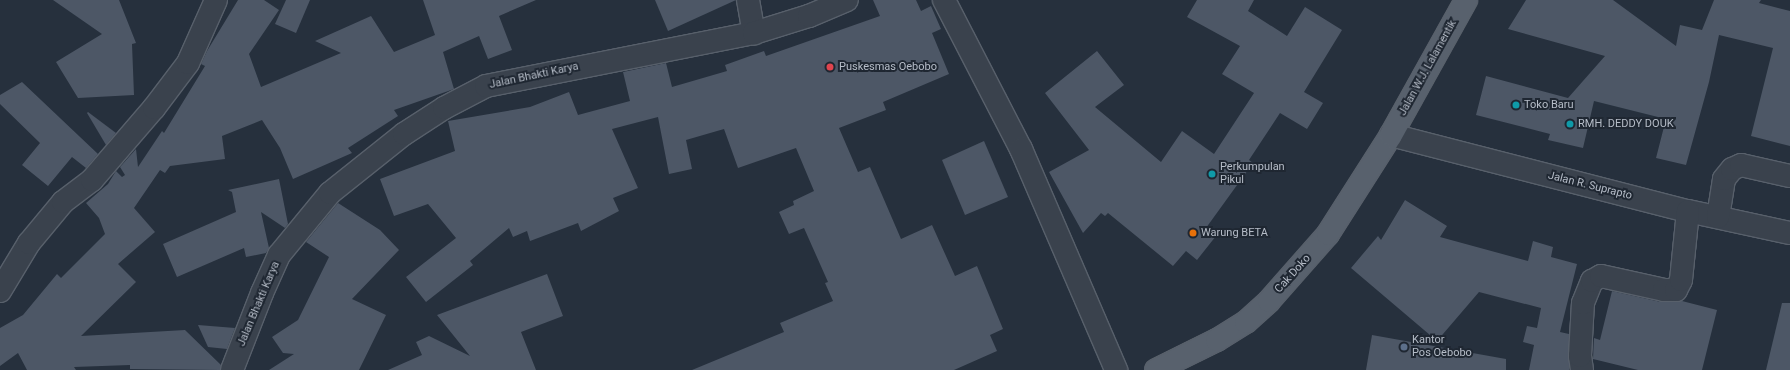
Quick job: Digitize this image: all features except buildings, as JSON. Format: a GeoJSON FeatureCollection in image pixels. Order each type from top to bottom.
{"type":"FeatureCollection","features":[{"type":"Feature","properties":{"kind":"main road","name":"Jalan W.J. Lalamentik"},"geometry":{"type":"LineString","coordinates":[[1391,135],[1466,0]]}},
{"type":"Feature","properties":{"kind":"main road","name":"Cak Doko"},"geometry":{"type":"LineString","coordinates":[[1156,370],[1228,333],[1246,322],[1269,301],[1328,234],[1391,135]]}},
{"type":"Feature","properties":{"kind":"street"},"geometry":{"type":"LineString","coordinates":[[0,291],[29,243],[62,202],[92,180],[154,108],[188,63],[216,0]]}},
{"type":"Feature","properties":{"kind":"street"},"geometry":{"type":"LineString","coordinates":[[748,0],[754,33]]}},
{"type":"Feature","properties":{"kind":"street","name":"Jalan Bhakti Karya"},"geometry":{"type":"LineString","coordinates":[[232,370],[262,293],[280,255],[330,193],[404,134],[433,116],[486,86],[754,33],[809,16],[847,0]]}},
{"type":"Feature","properties":{"kind":"street"},"geometry":{"type":"LineString","coordinates":[[944,0],[1021,149],[1116,370]]}},
{"type":"Feature","properties":{"kind":"street","name":"Jalan R. Suprapto"},"geometry":{"type":"LineString","coordinates":[[1391,135],[1688,210],[1790,233]]}},
{"type":"Feature","properties":{"kind":"street"},"geometry":{"type":"LineString","coordinates":[[1718,217],[1724,179],[1732,169],[1741,165],[1790,176]]}},
{"type":"Feature","properties":{"kind":"street"},"geometry":{"type":"LineString","coordinates":[[1582,370],[1580,356],[1583,303],[1592,281],[1601,276],[1664,290],[1676,290],[1681,280],[1688,210]]}},
{"type":"Feature","properties":{"kind":"place","name":"Puskesmas Oebobo"},"geometry":{"type":"Point","coordinates":[830,67]}},
{"type":"Feature","properties":{"kind":"place","name":"Toko Baru"},"geometry":{"type":"Point","coordinates":[1516,105]}},
{"type":"Feature","properties":{"kind":"place","name":"RMH. DEDDY DOUK"},"geometry":{"type":"Point","coordinates":[1570,124]}},
{"type":"Feature","properties":{"kind":"place","name":"Perkumpulan Pikul"},"geometry":{"type":"Point","coordinates":[1212,174]}},
{"type":"Feature","properties":{"kind":"place","name":"Warung BETA"},"geometry":{"type":"Point","coordinates":[1193,233]}},
{"type":"Feature","properties":{"kind":"place","name":"Kantor Pos Oebobo"},"geometry":{"type":"Point","coordinates":[1404,347]}}]}
